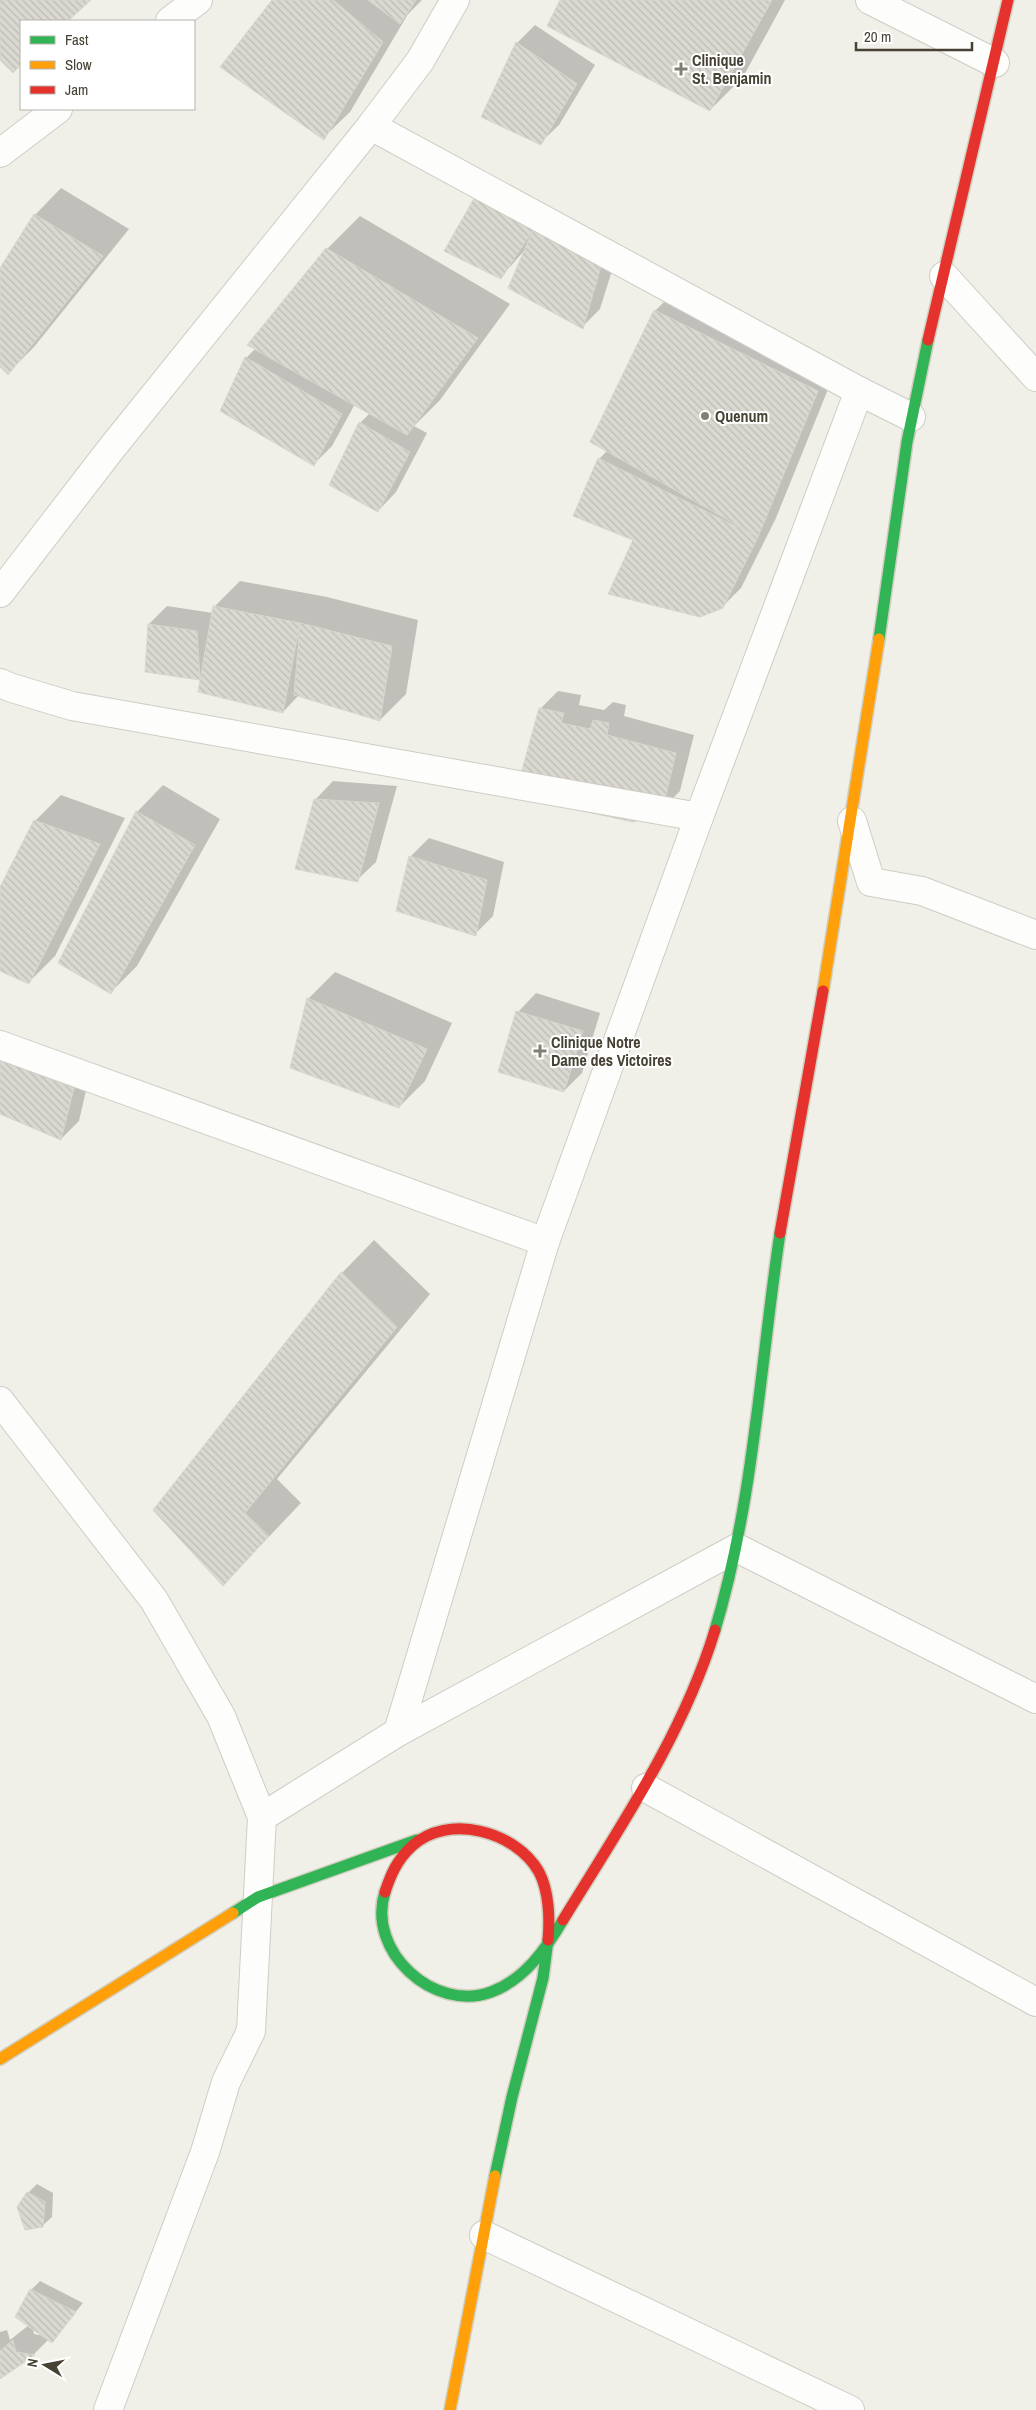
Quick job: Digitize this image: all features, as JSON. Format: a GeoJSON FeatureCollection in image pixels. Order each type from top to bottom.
{"type":"FeatureCollection","features":[{"type":"Feature","properties":{"kind":"main road"},"geometry":{"type":"LineString","coordinates":[[432,1835],[413,1846],[398,1863],[387,1882],[382,1903],[383,1925],[389,1946],[405,1970],[416,1980],[435,1991],[456,1996],[478,1996],[499,1989],[518,1978],[548,1943],[646,1788],[706,1663],[737,1548],[757,1427],[772,1292],[852,821],[912,417],[1008,0]]}},
{"type":"Feature","properties":{"kind":"main road"},"geometry":{"type":"LineString","coordinates":[[0,2059],[258,1897],[452,1828],[475,1828],[496,1834],[515,1844],[531,1859],[542,1878],[548,1899],[548,1943],[544,1979],[514,2089],[450,2410]]}},
{"type":"Feature","properties":{"kind":"street"},"geometry":{"type":"LineString","coordinates":[[171,20],[198,0]]}},
{"type":"Feature","properties":{"kind":"street"},"geometry":{"type":"LineString","coordinates":[[0,593],[111,449],[371,126],[420,61],[454,0]]}},
{"type":"Feature","properties":{"kind":"street"},"geometry":{"type":"LineString","coordinates":[[870,0],[995,63]]}},
{"type":"Feature","properties":{"kind":"street"},"geometry":{"type":"LineString","coordinates":[[0,154],[57,110]]}},
{"type":"Feature","properties":{"kind":"street"},"geometry":{"type":"LineString","coordinates":[[371,126],[859,391],[912,417]]}},
{"type":"Feature","properties":{"kind":"street"},"geometry":{"type":"LineString","coordinates":[[944,276],[1036,377]]}},
{"type":"Feature","properties":{"kind":"street"},"geometry":{"type":"LineString","coordinates":[[398,1732],[546,1242],[699,817],[859,391]]}},
{"type":"Feature","properties":{"kind":"street"},"geometry":{"type":"LineString","coordinates":[[0,683],[72,706],[699,817]]}},
{"type":"Feature","properties":{"kind":"street"},"geometry":{"type":"LineString","coordinates":[[852,821],[871,882],[922,891],[1036,935]]}},
{"type":"Feature","properties":{"kind":"street"},"geometry":{"type":"LineString","coordinates":[[0,1046],[546,1242]]}},
{"type":"Feature","properties":{"kind":"street"},"geometry":{"type":"LineString","coordinates":[[0,1401],[154,1600],[220,1716],[262,1816],[251,2031],[226,2082],[205,2152],[108,2410]]}},
{"type":"Feature","properties":{"kind":"street"},"geometry":{"type":"LineString","coordinates":[[262,1816],[398,1732],[737,1548],[1036,1699]]}},
{"type":"Feature","properties":{"kind":"street"},"geometry":{"type":"LineString","coordinates":[[646,1788],[1036,2002]]}},
{"type":"Feature","properties":{"kind":"street"},"geometry":{"type":"LineString","coordinates":[[484,2236],[850,2410]]}},
{"type":"Feature","properties":{"kind":"building"},"geometry":{"type":"Polygon","coordinates":[[[0,0],[91,0],[69,20],[20,20],[20,66],[13,73],[0,60],[0,0]]]}},
{"type":"Feature","properties":{"kind":"building"},"geometry":{"type":"Polygon","coordinates":[[[272,0],[333,0],[383,42],[324,140],[220,67],[272,0]]]}},
{"type":"Feature","properties":{"kind":"building"},"geometry":{"type":"Polygon","coordinates":[[[368,0],[416,0],[400,24],[368,0]]]}},
{"type":"Feature","properties":{"kind":"building","name":"Clinique St. Benjamin"},"geometry":{"type":"Polygon","coordinates":[[[560,0],[772,0],[710,111],[547,26],[560,0]]]}},
{"type":"Feature","properties":{"kind":"building"},"geometry":{"type":"Polygon","coordinates":[[[516,42],[577,84],[541,145],[481,117],[516,42]]]}},
{"type":"Feature","properties":{"kind":"building"},"geometry":{"type":"Polygon","coordinates":[[[476,195],[533,230],[501,279],[444,251],[476,195]]]}},
{"type":"Feature","properties":{"kind":"building"},"geometry":{"type":"Polygon","coordinates":[[[34,214],[103,256],[8,375],[0,367],[0,268],[34,214]]]}},
{"type":"Feature","properties":{"kind":"building"},"geometry":{"type":"Polygon","coordinates":[[[533,230],[601,266],[583,329],[508,288],[533,230]]]}},
{"type":"Feature","properties":{"kind":"building"},"geometry":{"type":"Polygon","coordinates":[[[326,248],[478,338],[407,435],[247,345],[326,248]]]}},
{"type":"Feature","properties":{"kind":"building","name":"Quenum"},"geometry":{"type":"Polygon","coordinates":[[[654,310],[818,391],[758,537],[590,442],[654,310]]]}},
{"type":"Feature","properties":{"kind":"building"},"geometry":{"type":"Polygon","coordinates":[[[245,357],[342,414],[314,466],[220,411],[245,357]]]}},
{"type":"Feature","properties":{"kind":"building"},"geometry":{"type":"Polygon","coordinates":[[[359,422],[410,452],[378,512],[329,485],[359,422]]]}},
{"type":"Feature","properties":{"kind":"building"},"geometry":{"type":"Polygon","coordinates":[[[598,458],[758,537],[723,608],[700,617],[608,594],[633,540],[573,516],[598,458]]]}},
{"type":"Feature","properties":{"kind":"building"},"geometry":{"type":"Polygon","coordinates":[[[213,606],[300,623],[283,713],[198,692],[213,606]]]}},
{"type":"Feature","properties":{"kind":"building"},"geometry":{"type":"Polygon","coordinates":[[[300,623],[392,646],[380,721],[294,695],[300,623]]]}},
{"type":"Feature","properties":{"kind":"building"},"geometry":{"type":"Polygon","coordinates":[[[148,624],[197,631],[200,680],[145,672],[148,624]]]}},
{"type":"Feature","properties":{"kind":"building"},"geometry":{"type":"Polygon","coordinates":[[[539,708],[564,713],[561,723],[590,729],[593,720],[609,723],[607,735],[676,753],[662,811],[633,822],[515,796],[539,708]]]}},
{"type":"Feature","properties":{"kind":"building"},"geometry":{"type":"Polygon","coordinates":[[[314,799],[379,803],[358,882],[295,869],[314,799]]]}},
{"type":"Feature","properties":{"kind":"building"},"geometry":{"type":"Polygon","coordinates":[[[136,811],[195,845],[111,994],[58,963],[136,811]]]}},
{"type":"Feature","properties":{"kind":"building"},"geometry":{"type":"Polygon","coordinates":[[[34,820],[100,844],[29,984],[0,971],[0,887],[34,820]]]}},
{"type":"Feature","properties":{"kind":"building"},"geometry":{"type":"Polygon","coordinates":[[[409,856],[487,880],[476,936],[396,911],[409,856]]]}},
{"type":"Feature","properties":{"kind":"building"},"geometry":{"type":"Polygon","coordinates":[[[307,998],[427,1049],[399,1108],[290,1068],[307,998]]]}},
{"type":"Feature","properties":{"kind":"building","name":"Clinique Notre Dame des Victoires"},"geometry":{"type":"Polygon","coordinates":[[[516,1011],[583,1031],[564,1092],[498,1072],[516,1011]]]}},
{"type":"Feature","properties":{"kind":"building"},"geometry":{"type":"Polygon","coordinates":[[[0,1060],[74,1088],[61,1140],[0,1114],[0,1060]]]}},
{"type":"Feature","properties":{"kind":"building"},"geometry":{"type":"Polygon","coordinates":[[[341,1272],[397,1327],[245,1513],[269,1536],[223,1586],[153,1510],[341,1272]]]}},
{"type":"Feature","properties":{"kind":"building"},"geometry":{"type":"Polygon","coordinates":[[[27,2192],[45,2202],[43,2227],[25,2230],[17,2207],[27,2192]]]}},
{"type":"Feature","properties":{"kind":"building"},"geometry":{"type":"Polygon","coordinates":[[[30,2289],[76,2312],[52,2343],[15,2317],[30,2289]]]}},
{"type":"Feature","properties":{"kind":"building"},"geometry":{"type":"Polygon","coordinates":[[[13,2340],[16,2352],[35,2355],[0,2379],[0,2351],[13,2340]]]}},
{"type":"Feature","properties":{"kind":"traffic: fast"},"geometry":{"type":"LineString","coordinates":[[879,639],[907,442],[928,340]]}},
{"type":"Feature","properties":{"kind":"traffic: fast"},"geometry":{"type":"LineString","coordinates":[[715,1630],[739,1532],[755,1433],[780,1233]]}},
{"type":"Feature","properties":{"kind":"traffic: fast"},"geometry":{"type":"LineString","coordinates":[[233,1913],[258,1897],[417,1840]]}},
{"type":"Feature","properties":{"kind":"traffic: fast"},"geometry":{"type":"LineString","coordinates":[[385,1892],[382,1914],[386,1935],[395,1955],[410,1972],[427,1985],[448,1994],[469,1996],[491,1992],[514,1980],[533,1962],[563,1920]]}},
{"type":"Feature","properties":{"kind":"traffic: fast"},"geometry":{"type":"LineString","coordinates":[[495,2176],[512,2097],[543,1978],[548,1940]]}},
{"type":"Feature","properties":{"kind":"traffic: slow"},"geometry":{"type":"LineString","coordinates":[[823,991],[879,639]]}},
{"type":"Feature","properties":{"kind":"traffic: slow"},"geometry":{"type":"LineString","coordinates":[[0,2059],[233,1913]]}},
{"type":"Feature","properties":{"kind":"traffic: slow"},"geometry":{"type":"LineString","coordinates":[[450,2410],[495,2176]]}},
{"type":"Feature","properties":{"kind":"traffic: jam"},"geometry":{"type":"LineString","coordinates":[[928,340],[1008,0]]}},
{"type":"Feature","properties":{"kind":"traffic: jam"},"geometry":{"type":"LineString","coordinates":[[780,1233],[823,991]]}},
{"type":"Feature","properties":{"kind":"traffic: jam"},"geometry":{"type":"LineString","coordinates":[[563,1920],[628,1815],[668,1743],[702,1669],[715,1630]]}},
{"type":"Feature","properties":{"kind":"traffic: jam"},"geometry":{"type":"LineString","coordinates":[[385,1892],[398,1862],[412,1846],[427,1836],[444,1830],[480,1831],[498,1837],[515,1846],[539,1872],[545,1888],[548,1905],[548,1940]]}},
{"type":"Feature","properties":{"kind":"place","name":"Clinique St. Benjamin"},"geometry":{"type":"Point","coordinates":[681,69]}},
{"type":"Feature","properties":{"kind":"place","name":"Quenum"},"geometry":{"type":"Point","coordinates":[705,416]}},
{"type":"Feature","properties":{"kind":"place","name":"Clinique Notre Dame des Victoires"},"geometry":{"type":"Point","coordinates":[540,1051]}}]}
